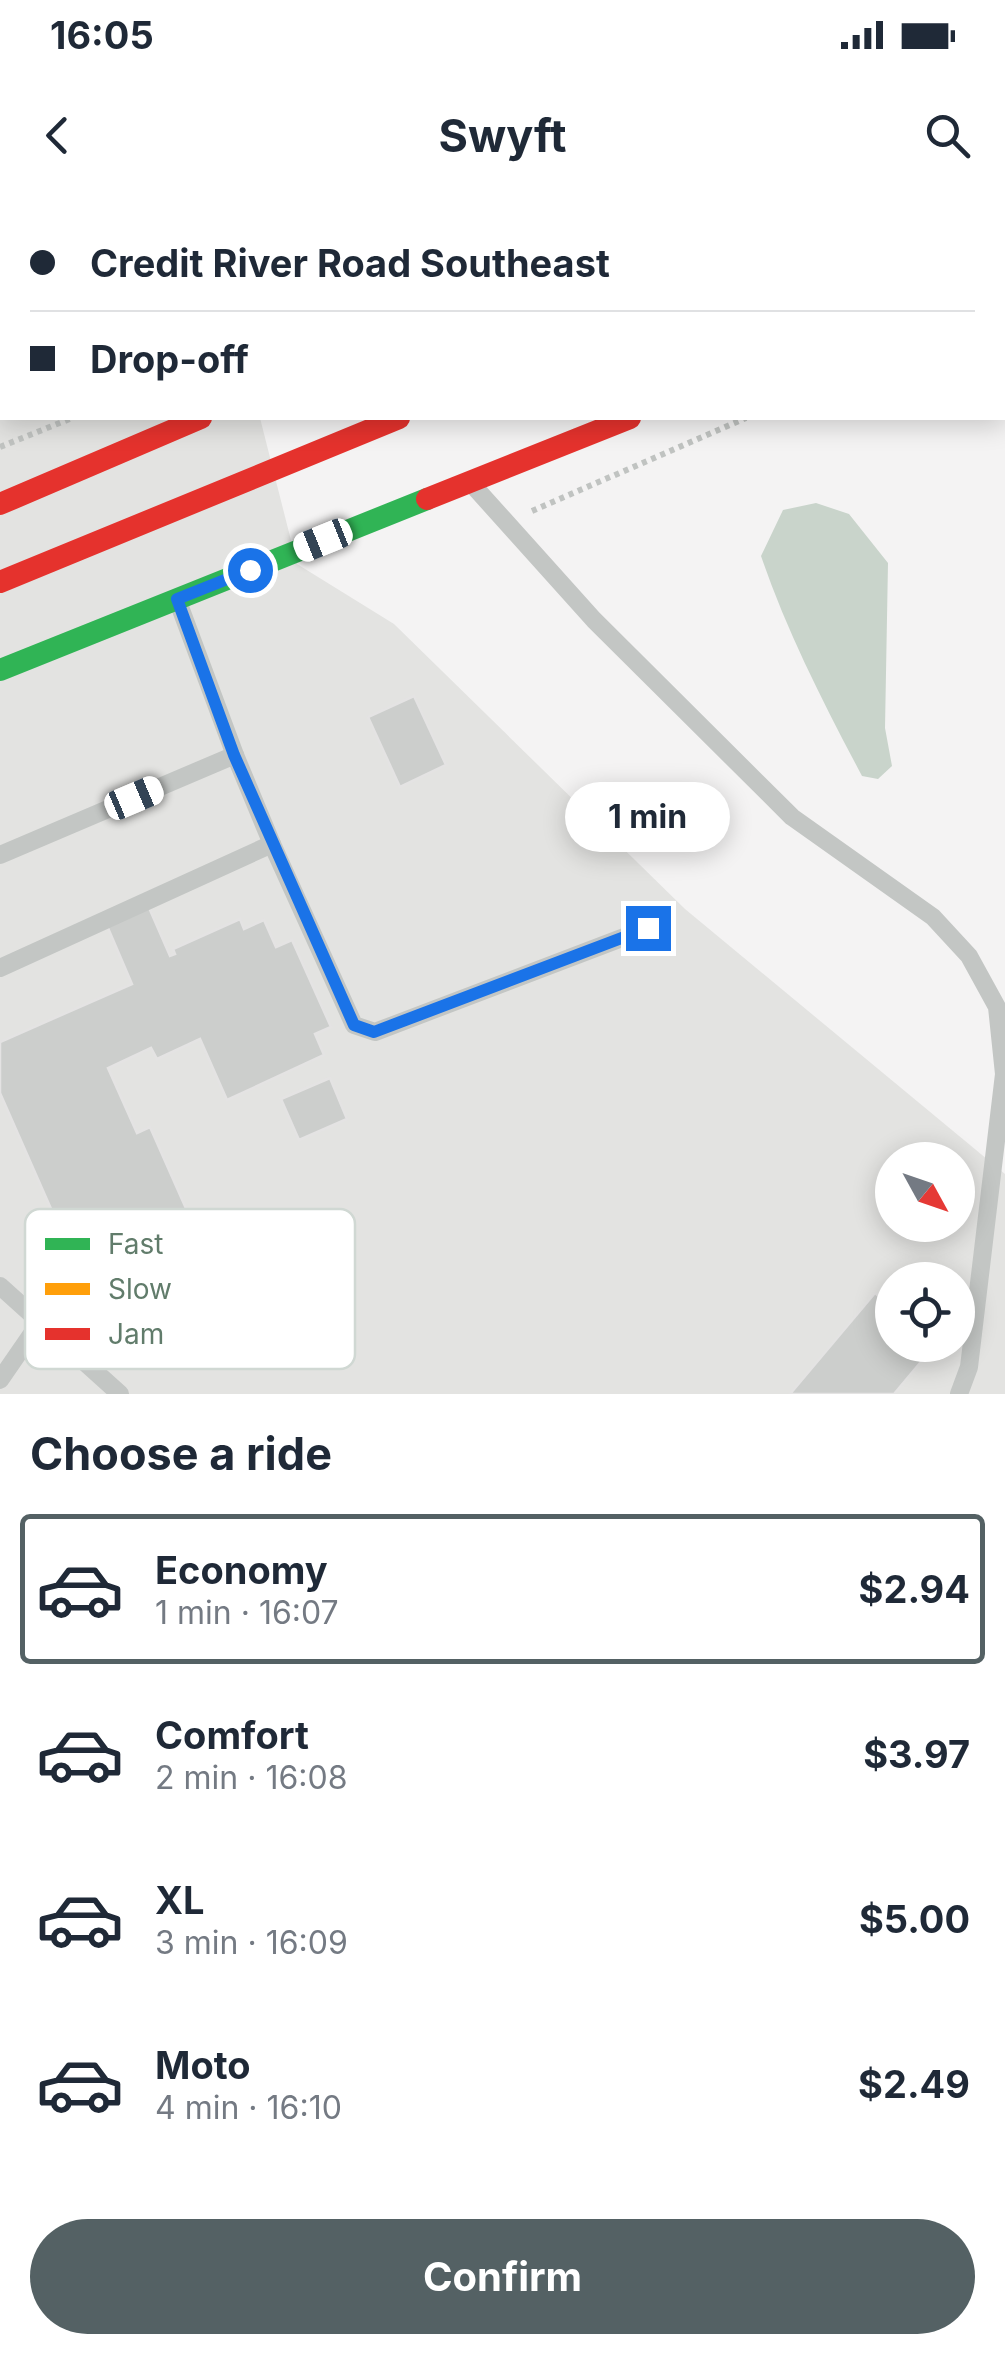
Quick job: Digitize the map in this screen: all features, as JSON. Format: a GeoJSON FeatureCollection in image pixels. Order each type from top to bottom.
{"type":"FeatureCollection","features":[{"type":"Feature","properties":{"kind":"street"},"geometry":{"type":"LineString","coordinates":[[0,504],[196,420]]}},
{"type":"Feature","properties":{"kind":"street"},"geometry":{"type":"LineString","coordinates":[[0,582],[357,425],[387,420]]}},
{"type":"Feature","properties":{"kind":"street"},"geometry":{"type":"LineString","coordinates":[[0,670],[625,420]]}},
{"type":"Feature","properties":{"kind":"lane"},"geometry":{"type":"LineString","coordinates":[[470,482],[594,620],[792,817],[933,917],[969,956],[997,1008],[1004,1074],[969,1367],[959,1394]]}},
{"type":"Feature","properties":{"kind":"lane"},"geometry":{"type":"LineString","coordinates":[[177,599],[234,755],[354,1025],[374,1032],[648,928]]}},
{"type":"Feature","properties":{"kind":"lane"},"geometry":{"type":"LineString","coordinates":[[0,855],[234,755]]}},
{"type":"Feature","properties":{"kind":"lane"},"geometry":{"type":"LineString","coordinates":[[0,968],[272,844]]}},
{"type":"Feature","properties":{"kind":"lane"},"geometry":{"type":"LineString","coordinates":[[0,1286],[25,1308]]}},
{"type":"Feature","properties":{"kind":"lane"},"geometry":{"type":"LineString","coordinates":[[0,1380],[25,1344]]}},
{"type":"Feature","properties":{"kind":"lane"},"geometry":{"type":"LineString","coordinates":[[92,1369],[120,1394]]}},
{"type":"Feature","properties":{"kind":"path"},"geometry":{"type":"LineString","coordinates":[[0,447],[67,420]]}},
{"type":"Feature","properties":{"kind":"path"},"geometry":{"type":"LineString","coordinates":[[506,522],[741,420]]}},
{"type":"Feature","properties":{"kind":"shaded area"},"geometry":{"type":"Polygon","coordinates":[[[0,420],[261,420],[297,564],[394,624],[685,909],[966,1142],[875,1142],[875,1242],[975,1242],[975,1149],[1005,1174],[1005,1394],[0,1394],[0,420]]]}},
{"type":"Feature","properties":{"kind":"shaded area"},"geometry":{"type":"Polygon","coordinates":[[[816,503],[849,514],[888,563],[885,728],[892,766],[878,779],[862,776],[794,640],[761,556],[783,510],[816,503]]]}},
{"type":"Feature","properties":{"kind":"building"},"geometry":{"type":"Polygon","coordinates":[[[414,696],[446,765],[400,787],[368,717],[414,696]]]}},
{"type":"Feature","properties":{"kind":"building"},"geometry":{"type":"Polygon","coordinates":[[[147,903],[170,956],[175,954],[173,949],[240,919],[244,929],[264,920],[276,947],[292,940],[331,1027],[315,1034],[324,1055],[227,1100],[200,1039],[157,1059],[151,1048],[108,1068],[137,1133],[150,1127],[186,1209],[51,1209],[0,1093],[0,1042],[132,984],[105,921],[147,903]]]}},
{"type":"Feature","properties":{"kind":"building"},"geometry":{"type":"Polygon","coordinates":[[[330,1078],[347,1119],[299,1140],[281,1099],[330,1078]]]}},
{"type":"Feature","properties":{"kind":"building"},"geometry":{"type":"Polygon","coordinates":[[[875,1293],[875,1362],[921,1362],[894,1394],[790,1394],[875,1293]]]}},
{"type":"Feature","properties":{"kind":"traffic: fast"},"geometry":{"type":"LineString","coordinates":[[0,670],[427,499]]}},
{"type":"Feature","properties":{"kind":"traffic: jam"},"geometry":{"type":"LineString","coordinates":[[0,504],[196,420]]}},
{"type":"Feature","properties":{"kind":"traffic: jam"},"geometry":{"type":"LineString","coordinates":[[0,582],[394,420]]}},
{"type":"Feature","properties":{"kind":"traffic: jam"},"geometry":{"type":"LineString","coordinates":[[427,499],[625,420]]}},
{"type":"Feature","properties":{"kind":"route"},"geometry":{"type":"LineString","coordinates":[[250,570],[177,599],[234,755],[354,1025],[374,1032],[648,928]]}}]}
